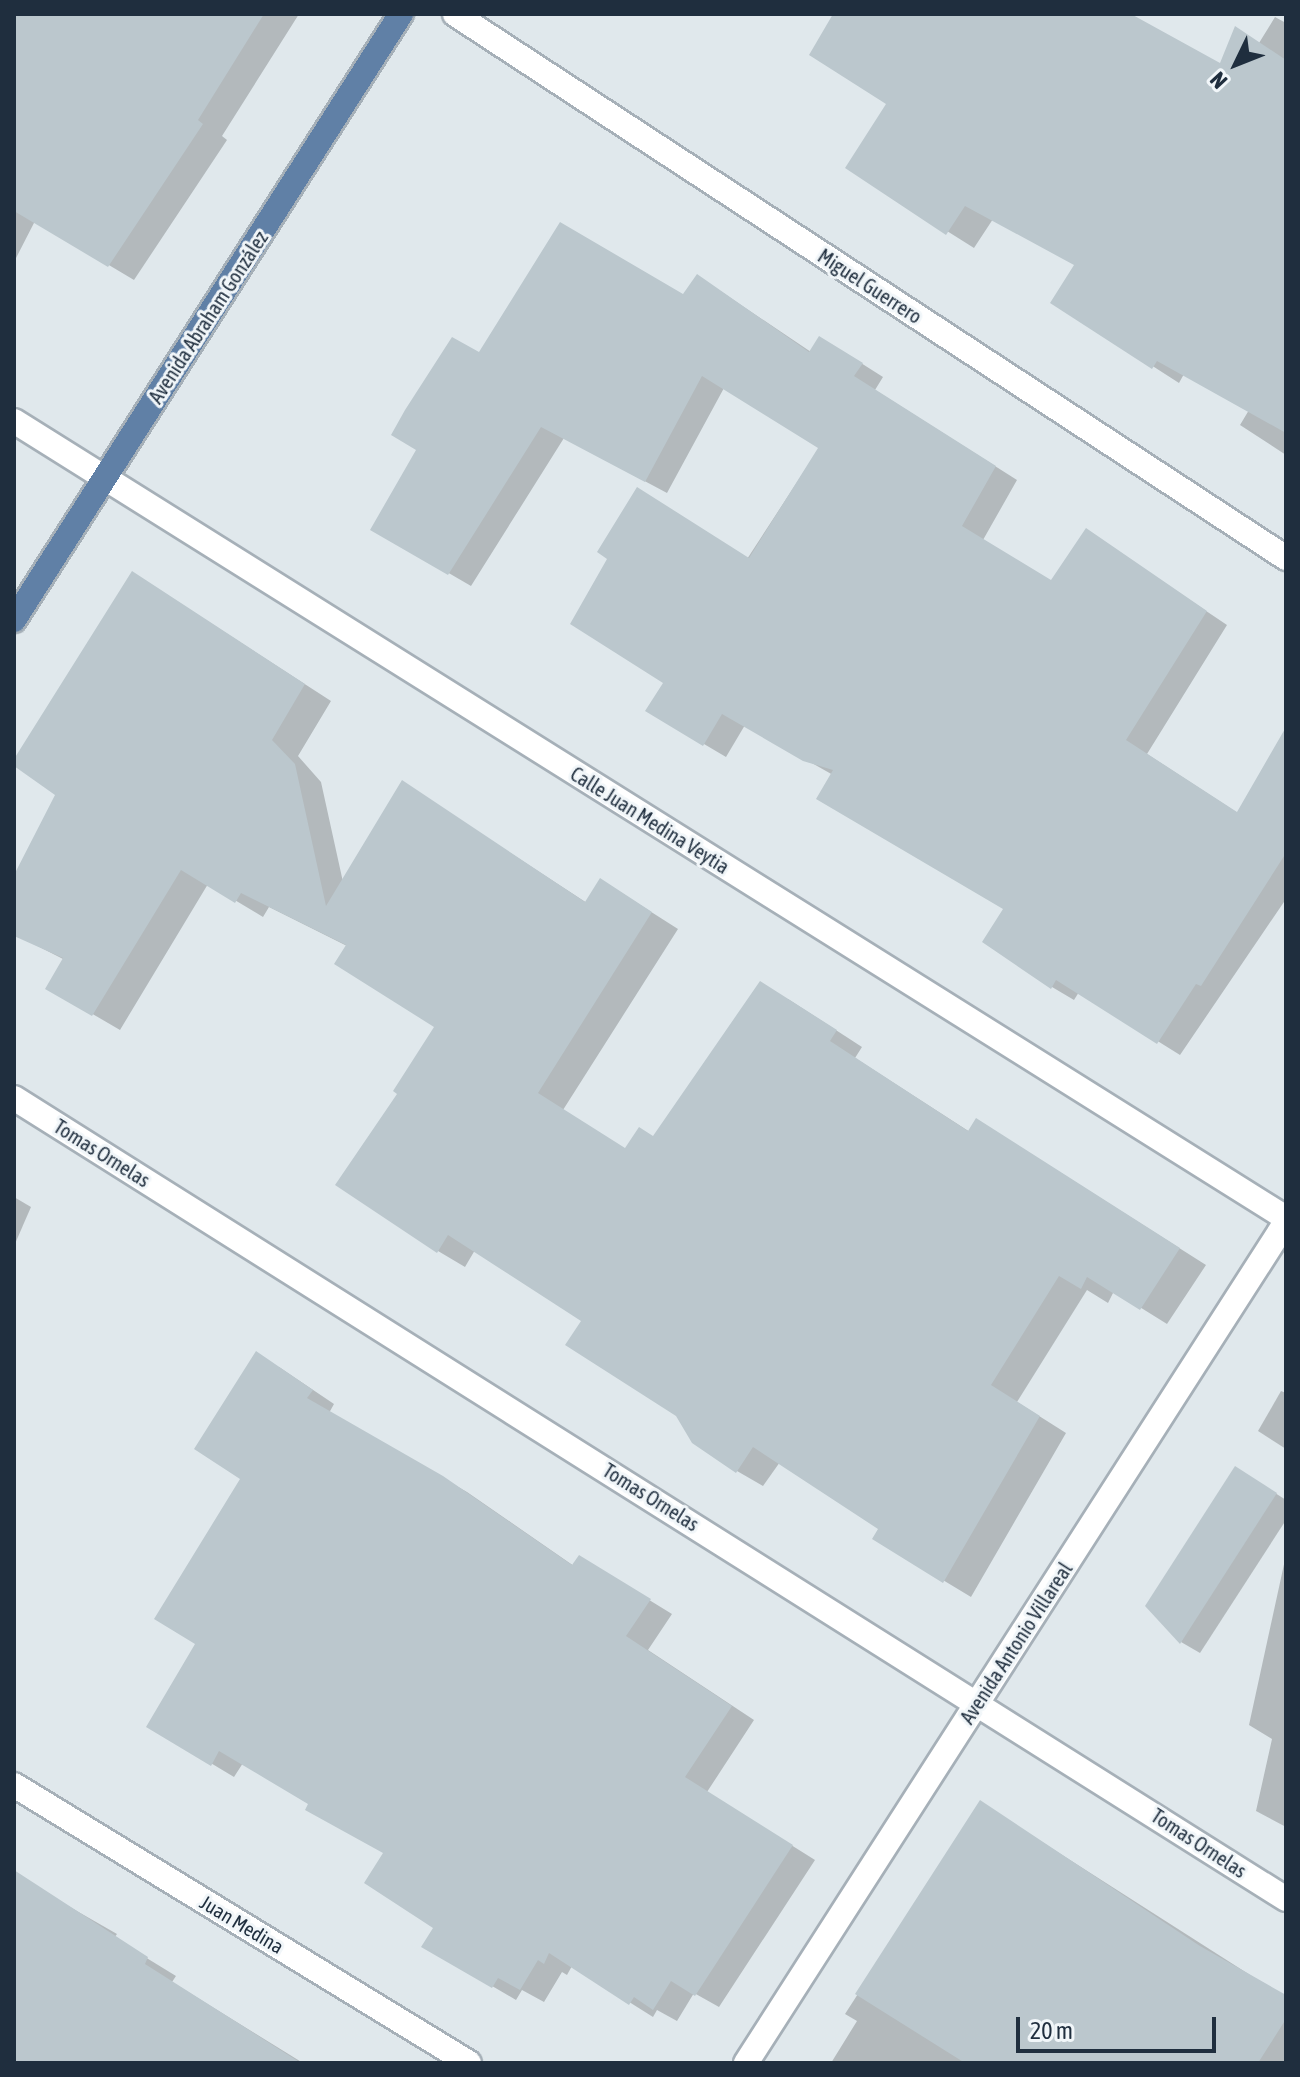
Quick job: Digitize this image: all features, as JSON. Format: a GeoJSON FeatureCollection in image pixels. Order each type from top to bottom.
{"type":"FeatureCollection","features":[{"type":"Feature","properties":{"kind":"main road","name":"Avenida Abraham González"},"geometry":{"type":"LineString","coordinates":[[14,620],[401,14]]}},
{"type":"Feature","properties":{"kind":"street","name":"Miguel Guerrero"},"geometry":{"type":"LineString","coordinates":[[455,14],[1286,558]]}},
{"type":"Feature","properties":{"kind":"street","name":"Calle Juan Medina Veytia"},"geometry":{"type":"LineString","coordinates":[[14,421],[1286,1220]]}},
{"type":"Feature","properties":{"kind":"street","name":"Tomas Ornelas"},"geometry":{"type":"LineString","coordinates":[[14,1098],[978,1702],[1286,1899]]}},
{"type":"Feature","properties":{"kind":"street","name":"Avenida Antonio Villareal"},"geometry":{"type":"LineString","coordinates":[[746,2063],[1286,1220]]}},
{"type":"Feature","properties":{"kind":"street","name":"Juan Medina"},"geometry":{"type":"LineString","coordinates":[[14,1785],[469,2063]]}},
{"type":"Feature","properties":{"kind":"building"},"geometry":{"type":"Polygon","coordinates":[[[14,14],[264,14],[198,120],[203,124],[108,267],[14,211],[14,14]]]}},
{"type":"Feature","properties":{"kind":"building"},"geometry":{"type":"Polygon","coordinates":[[[833,14],[1131,14],[1220,63],[1235,26],[1286,60],[1286,433],[1157,361],[1152,369],[1050,303],[1074,265],[965,206],[946,235],[845,168],[886,104],[809,55],[833,14]]]}},
{"type":"Feature","properties":{"kind":"building"},"geometry":{"type":"Polygon","coordinates":[[[560,222],[683,294],[697,274],[809,352],[819,336],[863,363],[854,376],[996,466],[962,526],[1051,580],[1086,528],[1207,611],[1126,740],[1237,812],[1286,727],[1286,853],[1201,986],[1196,984],[1157,1044],[1056,980],[1051,989],[982,942],[1003,909],[816,799],[833,770],[803,761],[722,714],[703,746],[645,711],[663,683],[570,624],[607,559],[597,552],[637,487],[749,558],[818,448],[702,376],[645,482],[541,427],[448,575],[370,530],[416,450],[391,435],[405,410],[452,337],[479,352],[560,222]]]}},
{"type":"Feature","properties":{"kind":"building"},"geometry":{"type":"Polygon","coordinates":[[[132,571],[305,684],[272,740],[295,764],[326,906],[402,780],[585,902],[600,878],[652,912],[538,1093],[625,1148],[639,1127],[653,1136],[760,981],[837,1030],[830,1041],[968,1131],[976,1118],[1180,1248],[1140,1310],[1087,1277],[1081,1289],[1059,1276],[991,1385],[1040,1416],[943,1583],[872,1539],[878,1529],[753,1447],[736,1473],[692,1443],[676,1416],[565,1345],[581,1321],[448,1235],[437,1253],[335,1185],[397,1094],[393,1091],[434,1027],[334,964],[346,945],[241,893],[235,903],[181,870],[92,1016],[45,989],[63,958],[14,936],[14,875],[55,795],[14,766],[14,759],[132,571]]]}},
{"type":"Feature","properties":{"kind":"building"},"geometry":{"type":"Polygon","coordinates":[[[256,1351],[313,1390],[307,1398],[443,1476],[572,1565],[579,1555],[651,1599],[626,1636],[732,1706],[685,1777],[793,1845],[695,1996],[671,1981],[653,2010],[634,1997],[629,2005],[549,1953],[544,1964],[538,1960],[520,1990],[498,1978],[492,1988],[421,1947],[433,1928],[364,1883],[383,1853],[305,1810],[308,1804],[219,1751],[211,1766],[146,1727],[195,1644],[154,1619],[240,1479],[194,1449],[256,1351]]]}},
{"type":"Feature","properties":{"kind":"building"},"geometry":{"type":"Polygon","coordinates":[[[1235,1466],[1277,1493],[1180,1644],[1145,1606],[1235,1466]]]}},
{"type":"Feature","properties":{"kind":"building"},"geometry":{"type":"Polygon","coordinates":[[[980,1800],[1200,1946],[1286,1995],[1286,2019],[1258,2063],[965,2063],[855,1994],[980,1800]]]}},
{"type":"Feature","properties":{"kind":"building"},"geometry":{"type":"Polygon","coordinates":[[[14,1870],[148,1957],[145,1964],[301,2063],[14,2063],[14,1870]]]}}]}
